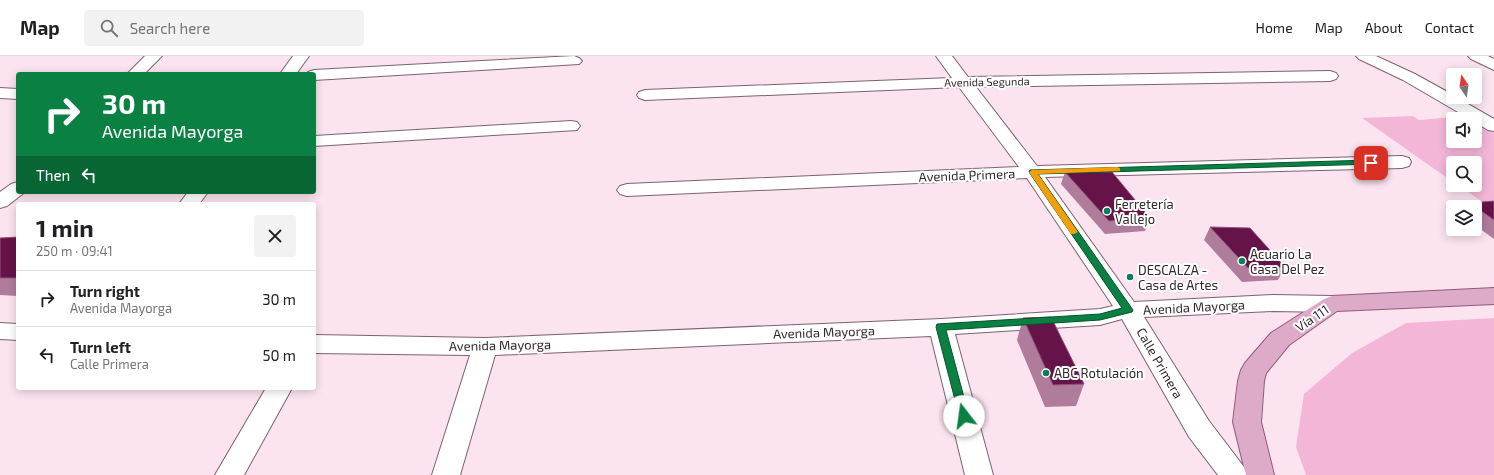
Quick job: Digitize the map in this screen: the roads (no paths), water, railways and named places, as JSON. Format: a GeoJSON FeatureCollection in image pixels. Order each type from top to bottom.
{"type":"FeatureCollection","features":[{"type":"Feature","properties":{"kind":"main road","name":"Vía 111"},"geometry":{"type":"LineString","coordinates":[[1260,475],[1247,422],[1251,381],[1254,370],[1280,339],[1332,304],[1494,296]]}},
{"type":"Feature","properties":{"kind":"street"},"geometry":{"type":"LineString","coordinates":[[137,72],[154,56]]}},
{"type":"Feature","properties":{"kind":"street"},"geometry":{"type":"LineString","coordinates":[[289,72],[301,56]]}},
{"type":"Feature","properties":{"kind":"street","name":"Calle Primera"},"geometry":{"type":"LineString","coordinates":[[944,56],[1032,172],[1128,310],[1198,429],[1234,475]]}},
{"type":"Feature","properties":{"kind":"street"},"geometry":{"type":"LineString","coordinates":[[1364,56],[1409,77],[1494,126]]}},
{"type":"Feature","properties":{"kind":"street"},"geometry":{"type":"LineString","coordinates":[[1476,56],[1494,65]]}},
{"type":"Feature","properties":{"kind":"street"},"geometry":{"type":"LineString","coordinates":[[316,74],[574,61]]}},
{"type":"Feature","properties":{"kind":"street","name":"Avenida Segunda"},"geometry":{"type":"LineString","coordinates":[[645,95],[965,82],[1330,76]]}},
{"type":"Feature","properties":{"kind":"street"},"geometry":{"type":"LineString","coordinates":[[0,93],[16,94]]}},
{"type":"Feature","properties":{"kind":"street"},"geometry":{"type":"LineString","coordinates":[[316,141],[571,126]]}},
{"type":"Feature","properties":{"kind":"street","name":"Avenida Primera"},"geometry":{"type":"LineString","coordinates":[[627,190],[1032,172],[1402,162]]}},
{"type":"Feature","properties":{"kind":"street"},"geometry":{"type":"LineString","coordinates":[[0,184],[16,185]]}},
{"type":"Feature","properties":{"kind":"street"},"geometry":{"type":"LineString","coordinates":[[0,202],[16,190]]}},
{"type":"Feature","properties":{"kind":"street","name":"Avenida Mayorga"},"geometry":{"type":"LineString","coordinates":[[316,344],[485,346],[941,327],[1100,317],[1128,310],[1274,303],[1332,304]]}},
{"type":"Feature","properties":{"kind":"street"},"geometry":{"type":"LineString","coordinates":[[941,327],[979,475]]}},
{"type":"Feature","properties":{"kind":"street"},"geometry":{"type":"LineString","coordinates":[[0,331],[16,332]]}},
{"type":"Feature","properties":{"kind":"street"},"geometry":{"type":"LineString","coordinates":[[446,475],[485,346]]}},
{"type":"Feature","properties":{"kind":"street"},"geometry":{"type":"LineString","coordinates":[[229,475],[278,390]]}},
{"type":"Feature","properties":{"kind":"place","name":"Ferretería Vallejo"},"geometry":{"type":"Point","coordinates":[1107,211]}},
{"type":"Feature","properties":{"kind":"place","name":"Acuario La Casa Del Pez"},"geometry":{"type":"Point","coordinates":[1242,261]}},
{"type":"Feature","properties":{"kind":"place","name":"DESCALZA - Casa de Artes"},"geometry":{"type":"Point","coordinates":[1130,277]}},
{"type":"Feature","properties":{"kind":"place","name":"ABC Rotulación"},"geometry":{"type":"Point","coordinates":[1046,373]}}]}
